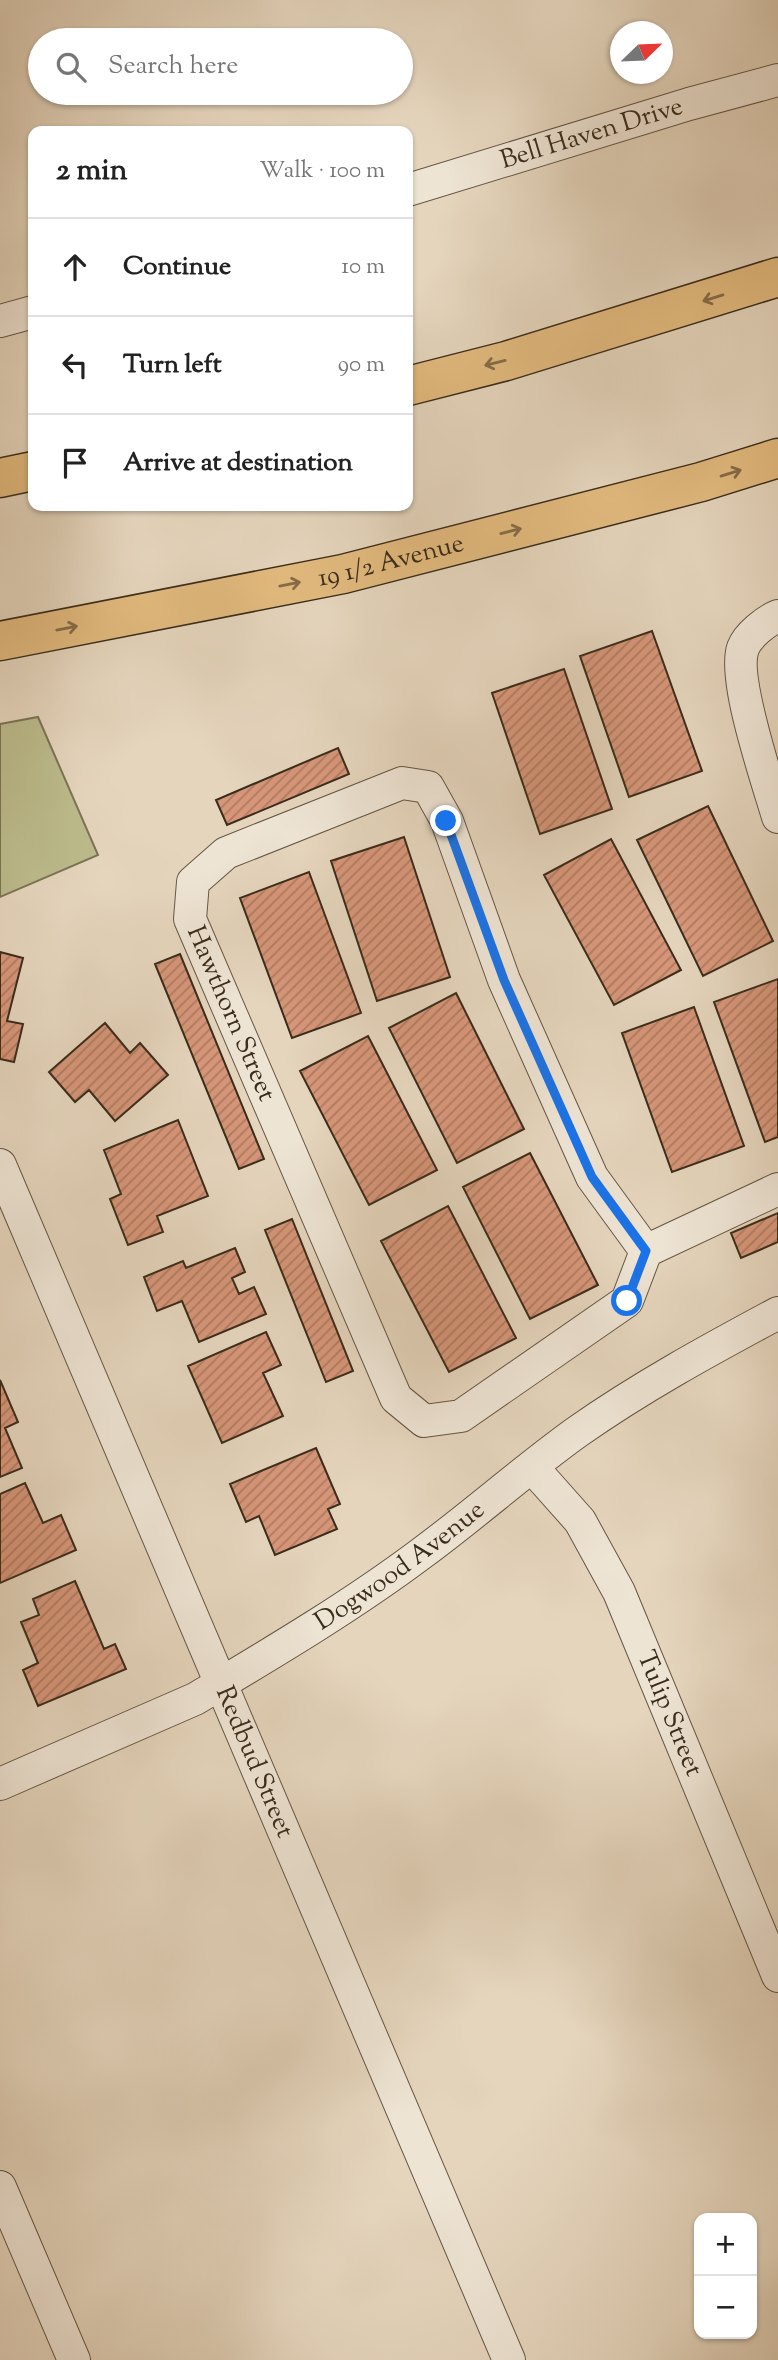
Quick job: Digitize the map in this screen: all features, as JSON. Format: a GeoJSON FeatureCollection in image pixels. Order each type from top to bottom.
{"type":"FeatureCollection","features":[{"type":"Feature","properties":{"kind":"highway"},"geometry":{"type":"LineString","coordinates":[[413,385],[506,360],[778,278]]}},
{"type":"Feature","properties":{"kind":"highway","name":"19 1/2 Avenue"},"geometry":{"type":"LineString","coordinates":[[0,641],[343,574],[701,482],[778,458]]}},
{"type":"Feature","properties":{"kind":"highway"},"geometry":{"type":"LineString","coordinates":[[0,478],[28,472]]}},
{"type":"Feature","properties":{"kind":"street","name":"Bell Haven Drive"},"geometry":{"type":"LineString","coordinates":[[413,188],[689,104],[778,80]]}},
{"type":"Feature","properties":{"kind":"street"},"geometry":{"type":"LineString","coordinates":[[0,321],[28,313]]}},
{"type":"Feature","properties":{"kind":"street"},"geometry":{"type":"LineString","coordinates":[[778,616],[764,622],[743,648],[742,687],[778,817]]}},
{"type":"Feature","properties":{"kind":"street","name":"Hawthorn Street"},"geometry":{"type":"LineString","coordinates":[[402,783],[428,787],[446,821],[504,980],[592,1177],[646,1251],[627,1301],[461,1416],[424,1421],[405,1406],[396,1398],[190,919],[193,883],[226,853],[402,783]]}},
{"type":"Feature","properties":{"kind":"street","name":"Redbud Street"},"geometry":{"type":"LineString","coordinates":[[0,1165],[509,2360]]}},
{"type":"Feature","properties":{"kind":"street"},"geometry":{"type":"LineString","coordinates":[[646,1251],[778,1189]]}},
{"type":"Feature","properties":{"kind":"street","name":"Dogwood Avenue"},"geometry":{"type":"LineString","coordinates":[[0,1784],[183,1705],[220,1684],[357,1598],[422,1553],[577,1432],[685,1363],[778,1313]]}},
{"type":"Feature","properties":{"kind":"street","name":"Tulip Street"},"geometry":{"type":"LineString","coordinates":[[532,1468],[580,1521],[619,1592],[778,1976]]}},
{"type":"Feature","properties":{"kind":"street"},"geometry":{"type":"LineString","coordinates":[[0,2187],[74,2360]]}},
{"type":"Feature","properties":{"kind":"shaded area"},"geometry":{"type":"Polygon","coordinates":[[[38,717],[98,855],[0,897],[0,724],[38,717]]]}},
{"type":"Feature","properties":{"kind":"building"},"geometry":{"type":"Polygon","coordinates":[[[652,631],[702,771],[629,797],[580,656],[652,631]]]}},
{"type":"Feature","properties":{"kind":"building"},"geometry":{"type":"Polygon","coordinates":[[[564,669],[612,809],[540,834],[492,693],[564,669]]]}},
{"type":"Feature","properties":{"kind":"building"},"geometry":{"type":"Polygon","coordinates":[[[338,748],[349,774],[227,825],[216,800],[338,748]]]}},
{"type":"Feature","properties":{"kind":"building"},"geometry":{"type":"Polygon","coordinates":[[[708,806],[773,941],[703,976],[637,840],[708,806]]]}},
{"type":"Feature","properties":{"kind":"building"},"geometry":{"type":"Polygon","coordinates":[[[404,837],[450,977],[377,1001],[331,861],[404,837]]]}},
{"type":"Feature","properties":{"kind":"building"},"geometry":{"type":"Polygon","coordinates":[[[611,839],[681,970],[614,1005],[544,875],[611,839]]]}},
{"type":"Feature","properties":{"kind":"building"},"geometry":{"type":"Polygon","coordinates":[[[309,872],[361,1013],[292,1038],[240,898],[309,872]]]}},
{"type":"Feature","properties":{"kind":"building"},"geometry":{"type":"Polygon","coordinates":[[[0,952],[23,958],[7,1021],[23,1024],[14,1062],[0,1059],[0,952]]]}},
{"type":"Feature","properties":{"kind":"building"},"geometry":{"type":"Polygon","coordinates":[[[180,954],[264,1159],[239,1169],[155,964],[180,954]]]}},
{"type":"Feature","properties":{"kind":"building"},"geometry":{"type":"Polygon","coordinates":[[[778,979],[778,1137],[765,1142],[714,1002],[778,979]]]}},
{"type":"Feature","properties":{"kind":"building"},"geometry":{"type":"Polygon","coordinates":[[[456,993],[524,1129],[457,1163],[389,1028],[456,993]]]}},
{"type":"Feature","properties":{"kind":"building"},"geometry":{"type":"Polygon","coordinates":[[[694,1007],[744,1146],[672,1172],[622,1033],[694,1007]]]}},
{"type":"Feature","properties":{"kind":"building"},"geometry":{"type":"Polygon","coordinates":[[[105,1023],[130,1053],[140,1043],[168,1075],[115,1121],[89,1090],[75,1102],[49,1072],[105,1023]]]}},
{"type":"Feature","properties":{"kind":"building"},"geometry":{"type":"Polygon","coordinates":[[[368,1036],[437,1170],[369,1205],[300,1071],[368,1036]]]}},
{"type":"Feature","properties":{"kind":"building"},"geometry":{"type":"Polygon","coordinates":[[[178,1120],[208,1196],[157,1216],[163,1232],[128,1245],[110,1199],[121,1194],[104,1150],[178,1120]]]}},
{"type":"Feature","properties":{"kind":"building"},"geometry":{"type":"Polygon","coordinates":[[[530,1153],[598,1285],[530,1319],[463,1187],[530,1153]]]}},
{"type":"Feature","properties":{"kind":"building"},"geometry":{"type":"Polygon","coordinates":[[[448,1206],[516,1338],[449,1372],[381,1241],[448,1206]]]}},
{"type":"Feature","properties":{"kind":"building"},"geometry":{"type":"Polygon","coordinates":[[[778,1213],[778,1242],[741,1258],[731,1233],[778,1213]]]}},
{"type":"Feature","properties":{"kind":"building"},"geometry":{"type":"Polygon","coordinates":[[[292,1219],[353,1371],[326,1382],[265,1230],[292,1219]]]}},
{"type":"Feature","properties":{"kind":"building"},"geometry":{"type":"Polygon","coordinates":[[[235,1248],[245,1272],[232,1278],[239,1294],[254,1287],[266,1314],[199,1342],[182,1301],[157,1311],[144,1277],[183,1261],[186,1268],[235,1248]]]}},
{"type":"Feature","properties":{"kind":"building"},"geometry":{"type":"Polygon","coordinates":[[[266,1332],[281,1365],[263,1373],[283,1416],[222,1443],[188,1366],[266,1332]]]}},
{"type":"Feature","properties":{"kind":"building"},"geometry":{"type":"Polygon","coordinates":[[[0,1380],[18,1422],[5,1428],[22,1468],[0,1477],[0,1380]]]}},
{"type":"Feature","properties":{"kind":"building"},"geometry":{"type":"Polygon","coordinates":[[[316,1448],[340,1504],[328,1509],[337,1529],[275,1555],[259,1516],[246,1522],[230,1484],[316,1448]]]}},
{"type":"Feature","properties":{"kind":"building"},"geometry":{"type":"Polygon","coordinates":[[[25,1483],[43,1523],[61,1515],[76,1550],[0,1583],[0,1494],[25,1483]]]}},
{"type":"Feature","properties":{"kind":"building"},"geometry":{"type":"Polygon","coordinates":[[[75,1581],[104,1649],[115,1644],[126,1669],[38,1706],[23,1670],[38,1663],[21,1622],[39,1615],[33,1599],[75,1581]]]}},
{"type":"Feature","properties":{"kind":"route"},"geometry":{"type":"LineString","coordinates":[[446,821],[504,980],[592,1177],[646,1251],[627,1301]]}}]}
